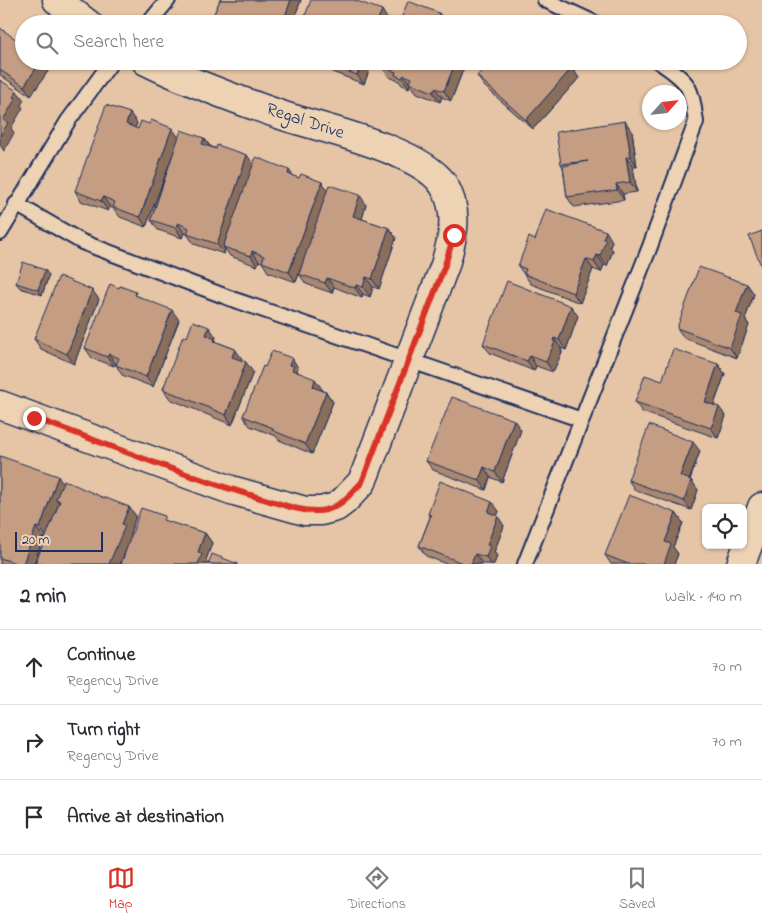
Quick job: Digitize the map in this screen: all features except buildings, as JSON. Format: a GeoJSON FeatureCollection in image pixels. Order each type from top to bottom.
{"type":"FeatureCollection","features":[{"type":"Feature","properties":{"kind":"street"},"geometry":{"type":"LineString","coordinates":[[56,0],[76,15]]}},
{"type":"Feature","properties":{"kind":"street","name":"Regal Drive"},"geometry":{"type":"LineString","coordinates":[[164,70],[183,79],[275,113],[393,150],[427,169],[442,183],[450,199],[454,216],[454,235],[445,265],[409,359]]}},
{"type":"Feature","properties":{"kind":"street"},"geometry":{"type":"LineString","coordinates":[[0,405],[231,490],[305,510],[321,511],[336,507],[362,482],[409,359]]}},
{"type":"Feature","properties":{"kind":"street"},"geometry":{"type":"LineString","coordinates":[[741,564],[762,507]]}},
{"type":"Feature","properties":{"kind":"lane"},"geometry":{"type":"LineString","coordinates":[[156,15],[168,0]]}},
{"type":"Feature","properties":{"kind":"lane"},"geometry":{"type":"LineString","coordinates":[[544,0],[577,15]]}},
{"type":"Feature","properties":{"kind":"lane"},"geometry":{"type":"LineString","coordinates":[[0,233],[68,121],[105,70]]}},
{"type":"Feature","properties":{"kind":"lane"},"geometry":{"type":"LineString","coordinates":[[525,564],[649,249],[696,122],[693,104],[686,84],[670,70]]}},
{"type":"Feature","properties":{"kind":"lane"},"geometry":{"type":"LineString","coordinates":[[16,204],[82,242],[232,299],[582,420]]}},
{"type":"Feature","properties":{"kind":"route"},"geometry":{"type":"LineString","coordinates":[[34,418],[231,490],[305,510],[321,511],[336,507],[362,482],[445,265],[454,235]]}}]}
